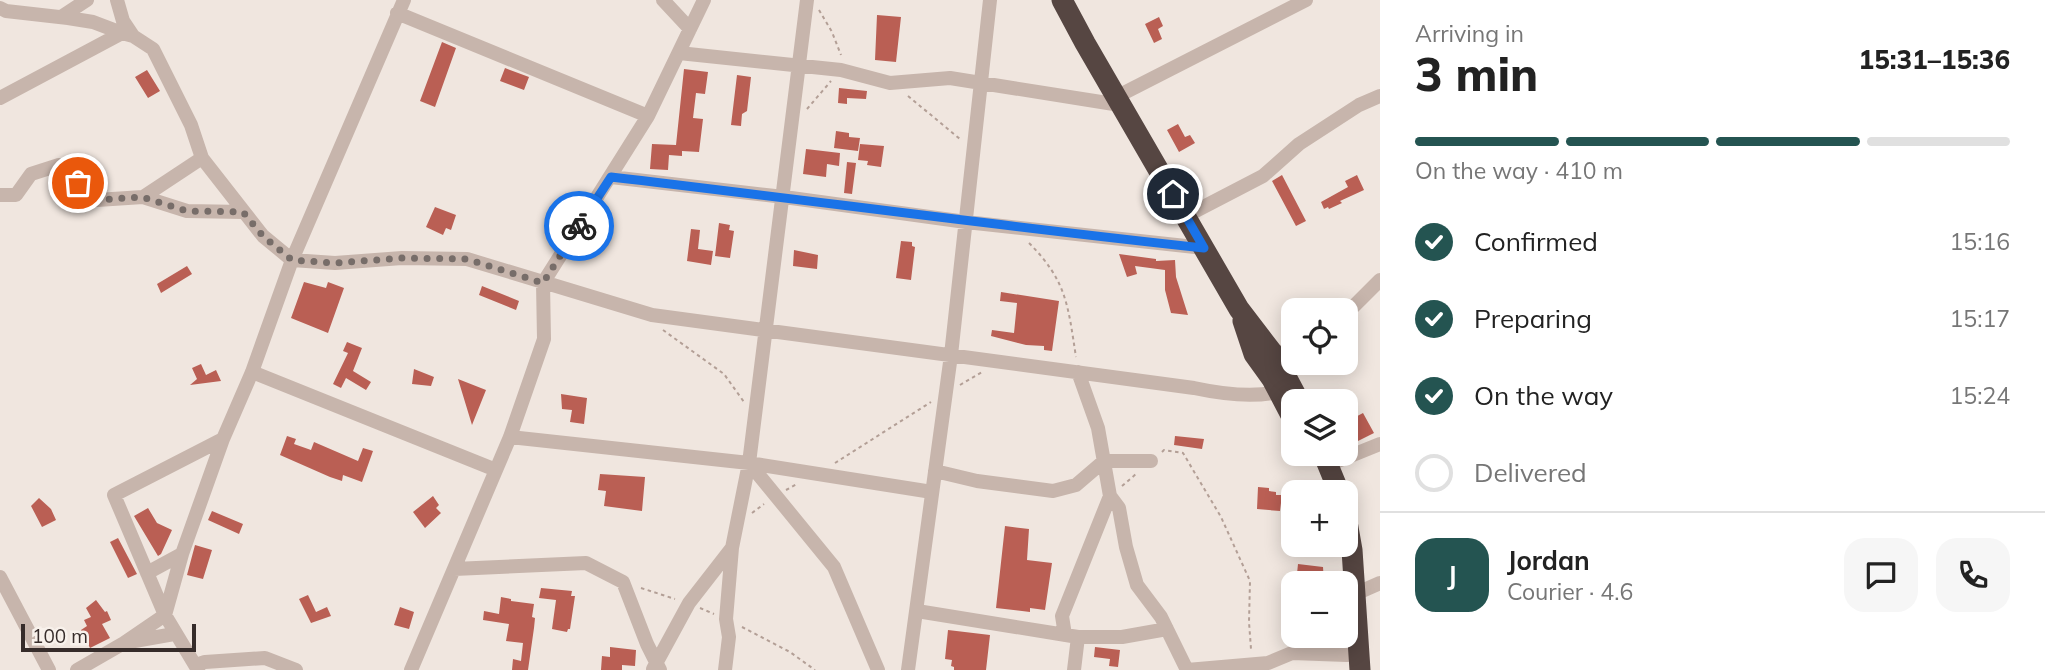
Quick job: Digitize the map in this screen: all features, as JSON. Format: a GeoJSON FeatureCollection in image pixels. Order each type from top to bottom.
{"type":"FeatureCollection","features":[{"type":"Feature","properties":{"kind":"highway"},"geometry":{"type":"LineString","coordinates":[[1062,0],[1239,309],[1254,354],[1287,389]]}},
{"type":"Feature","properties":{"kind":"highway"},"geometry":{"type":"LineString","coordinates":[[1239,309],[1281,348]]}},
{"type":"Feature","properties":{"kind":"street"},"geometry":{"type":"LineString","coordinates":[[61,17],[87,0]]}},
{"type":"Feature","properties":{"kind":"street"},"geometry":{"type":"LineString","coordinates":[[117,0],[127,34]]}},
{"type":"Feature","properties":{"kind":"street"},"geometry":{"type":"LineString","coordinates":[[663,0],[690,29]]}},
{"type":"Feature","properties":{"kind":"street"},"geometry":{"type":"LineString","coordinates":[[411,670],[510,437],[544,339],[543,283],[648,116],[704,0]]}},
{"type":"Feature","properties":{"kind":"street"},"geometry":{"type":"LineString","coordinates":[[725,670],[729,637],[726,619],[732,548],[755,413],[807,0]]}},
{"type":"Feature","properties":{"kind":"street"},"geometry":{"type":"LineString","coordinates":[[908,670],[951,355],[990,0]]}},
{"type":"Feature","properties":{"kind":"street"},"geometry":{"type":"LineString","coordinates":[[679,53],[841,70],[890,83],[950,78],[1118,101],[1306,0]]}},
{"type":"Feature","properties":{"kind":"street"},"geometry":{"type":"LineString","coordinates":[[77,670],[124,643],[164,615],[182,554],[223,439],[252,372],[292,260],[400,6],[648,116]]}},
{"type":"Feature","properties":{"kind":"street"},"geometry":{"type":"LineString","coordinates":[[0,8],[5,11],[93,22],[127,34],[153,49],[191,125],[202,158],[263,236],[292,260],[335,263],[402,258],[467,259],[652,315],[1194,388],[1220,394],[1281,393]]}},
{"type":"Feature","properties":{"kind":"street"},"geometry":{"type":"LineString","coordinates":[[0,98],[127,34]]}},
{"type":"Feature","properties":{"kind":"street"},"geometry":{"type":"LineString","coordinates":[[1186,216],[1263,176],[1299,144],[1359,105],[1380,96]]}},
{"type":"Feature","properties":{"kind":"street"},"geometry":{"type":"LineString","coordinates":[[142,197],[202,158]]}},
{"type":"Feature","properties":{"kind":"street"},"geometry":{"type":"LineString","coordinates":[[0,195],[16,195],[31,174],[59,165],[97,200],[142,197],[187,211],[243,212]]}},
{"type":"Feature","properties":{"kind":"street"},"geometry":{"type":"LineString","coordinates":[[611,177],[966,222],[1204,248]]}},
{"type":"Feature","properties":{"kind":"street"},"geometry":{"type":"LineString","coordinates":[[1358,302],[1377,284]]}},
{"type":"Feature","properties":{"kind":"street"},"geometry":{"type":"LineString","coordinates":[[252,372],[496,470]]}},
{"type":"Feature","properties":{"kind":"street"},"geometry":{"type":"LineString","coordinates":[[1078,372],[1098,428],[1110,496],[1119,508],[1137,585],[1161,617],[1187,670],[1268,663],[1292,653],[1350,658]]}},
{"type":"Feature","properties":{"kind":"street"},"geometry":{"type":"LineString","coordinates":[[510,437],[748,463],[932,492]]}},
{"type":"Feature","properties":{"kind":"street"},"geometry":{"type":"LineString","coordinates":[[223,439],[114,495],[164,615],[197,668],[205,662],[265,658],[296,670]]}},
{"type":"Feature","properties":{"kind":"street"},"geometry":{"type":"LineString","coordinates":[[1358,451],[1380,444]]}},
{"type":"Feature","properties":{"kind":"street"},"geometry":{"type":"LineString","coordinates":[[935,471],[989,483],[1053,491],[1076,485],[1104,461],[1151,461]]}},
{"type":"Feature","properties":{"kind":"street"},"geometry":{"type":"LineString","coordinates":[[748,463],[834,566],[878,670]]}},
{"type":"Feature","properties":{"kind":"street"},"geometry":{"type":"LineString","coordinates":[[1074,670],[1072,636],[1062,616],[1110,496]]}},
{"type":"Feature","properties":{"kind":"street"},"geometry":{"type":"LineString","coordinates":[[657,668],[690,603],[732,548]]}},
{"type":"Feature","properties":{"kind":"street"},"geometry":{"type":"LineString","coordinates":[[147,573],[182,554]]}},
{"type":"Feature","properties":{"kind":"street"},"geometry":{"type":"LineString","coordinates":[[454,569],[586,563],[623,582],[657,668]]}},
{"type":"Feature","properties":{"kind":"street"},"geometry":{"type":"LineString","coordinates":[[0,578],[49,670]]}},
{"type":"Feature","properties":{"kind":"street"},"geometry":{"type":"LineString","coordinates":[[1358,586],[1380,583]]}},
{"type":"Feature","properties":{"kind":"street"},"geometry":{"type":"LineString","coordinates":[[917,611],[1072,636],[1122,637],[1167,629]]}},
{"type":"Feature","properties":{"kind":"street"},"geometry":{"type":"LineString","coordinates":[[124,643],[174,634]]}},
{"type":"Feature","properties":{"kind":"path"},"geometry":{"type":"LineString","coordinates":[[890,83],[975,151]]}},
{"type":"Feature","properties":{"kind":"path"},"geometry":{"type":"LineString","coordinates":[[1014,227],[1046,260],[1062,286],[1078,372]]}},
{"type":"Feature","properties":{"kind":"path"},"geometry":{"type":"LineString","coordinates":[[652,315],[663,330],[724,374],[737,395],[755,413]]}},
{"type":"Feature","properties":{"kind":"path"},"geometry":{"type":"LineString","coordinates":[[737,524],[775,495],[816,474],[1001,362]]}},
{"type":"Feature","properties":{"kind":"path"},"geometry":{"type":"LineString","coordinates":[[1110,496],[1164,450],[1183,453],[1221,517],[1250,582],[1252,664]]}},
{"type":"Feature","properties":{"kind":"building"},"geometry":{"type":"Polygon","coordinates":[[[877,15],[901,17],[896,62],[875,60],[877,15]]]}},
{"type":"Feature","properties":{"kind":"building"},"geometry":{"type":"Polygon","coordinates":[[[1159,17],[1163,26],[1158,29],[1162,39],[1154,43],[1145,24],[1159,17]]]}},
{"type":"Feature","properties":{"kind":"building"},"geometry":{"type":"Polygon","coordinates":[[[442,42],[456,48],[435,107],[420,101],[442,42]]]}},
{"type":"Feature","properties":{"kind":"building"},"geometry":{"type":"Polygon","coordinates":[[[505,68],[529,77],[524,90],[500,81],[505,68]]]}},
{"type":"Feature","properties":{"kind":"building"},"geometry":{"type":"Polygon","coordinates":[[[684,69],[708,72],[705,94],[696,93],[693,118],[703,119],[699,152],[682,151],[682,156],[669,155],[668,170],[650,169],[652,144],[676,145],[684,69]]]}},
{"type":"Feature","properties":{"kind":"building"},"geometry":{"type":"Polygon","coordinates":[[[147,70],[160,91],[148,98],[135,77],[147,70]]]}},
{"type":"Feature","properties":{"kind":"building"},"geometry":{"type":"Polygon","coordinates":[[[737,75],[751,77],[747,111],[742,114],[741,126],[731,125],[737,75]]]}},
{"type":"Feature","properties":{"kind":"building"},"geometry":{"type":"Polygon","coordinates":[[[839,88],[867,91],[866,99],[847,98],[847,104],[838,103],[839,88]]]}},
{"type":"Feature","properties":{"kind":"building"},"geometry":{"type":"Polygon","coordinates":[[[1178,124],[1185,137],[1190,135],[1195,143],[1179,152],[1167,130],[1178,124]]]}},
{"type":"Feature","properties":{"kind":"building"},"geometry":{"type":"Polygon","coordinates":[[[836,131],[849,133],[849,137],[860,138],[858,151],[834,148],[836,131]]]}},
{"type":"Feature","properties":{"kind":"building"},"geometry":{"type":"Polygon","coordinates":[[[860,144],[884,146],[881,167],[867,165],[868,161],[858,160],[860,144]]]}},
{"type":"Feature","properties":{"kind":"building"},"geometry":{"type":"Polygon","coordinates":[[[806,149],[840,153],[839,166],[827,164],[826,177],[803,174],[806,149]]]}},
{"type":"Feature","properties":{"kind":"building"},"geometry":{"type":"Polygon","coordinates":[[[847,162],[856,163],[852,194],[844,193],[847,162]]]}},
{"type":"Feature","properties":{"kind":"building"},"geometry":{"type":"Polygon","coordinates":[[[1282,175],[1306,221],[1296,226],[1272,181],[1282,175]]]}},
{"type":"Feature","properties":{"kind":"building"},"geometry":{"type":"Polygon","coordinates":[[[1357,175],[1364,190],[1340,201],[1342,203],[1324,209],[1321,202],[1348,187],[1345,181],[1357,175]]]}},
{"type":"Feature","properties":{"kind":"building"},"geometry":{"type":"Polygon","coordinates":[[[435,207],[456,215],[451,230],[446,228],[443,235],[426,227],[435,207]]]}},
{"type":"Feature","properties":{"kind":"building"},"geometry":{"type":"Polygon","coordinates":[[[719,223],[730,225],[729,230],[734,231],[730,258],[715,256],[719,223]]]}},
{"type":"Feature","properties":{"kind":"building"},"geometry":{"type":"Polygon","coordinates":[[[691,229],[700,230],[698,249],[713,251],[711,265],[687,261],[691,229]]]}},
{"type":"Feature","properties":{"kind":"building"},"geometry":{"type":"Polygon","coordinates":[[[901,241],[912,242],[915,247],[911,280],[896,278],[901,241]]]}},
{"type":"Feature","properties":{"kind":"building"},"geometry":{"type":"Polygon","coordinates":[[[794,250],[818,255],[817,269],[793,266],[794,250]]]}},
{"type":"Feature","properties":{"kind":"building"},"geometry":{"type":"Polygon","coordinates":[[[1119,254],[1156,261],[1175,260],[1176,277],[1188,315],[1171,313],[1165,290],[1165,270],[1135,266],[1137,274],[1127,277],[1119,254]]]}},
{"type":"Feature","properties":{"kind":"building"},"geometry":{"type":"Polygon","coordinates":[[[187,266],[192,274],[161,293],[157,284],[187,266]]]}},
{"type":"Feature","properties":{"kind":"building"},"geometry":{"type":"Polygon","coordinates":[[[304,282],[326,288],[328,282],[344,288],[328,333],[291,318],[304,282]]]}},
{"type":"Feature","properties":{"kind":"building"},"geometry":{"type":"Polygon","coordinates":[[[482,286],[519,301],[516,310],[479,295],[482,286]]]}},
{"type":"Feature","properties":{"kind":"building"},"geometry":{"type":"Polygon","coordinates":[[[1001,292],[1059,301],[1052,351],[1044,350],[1044,346],[1026,345],[991,336],[992,330],[1014,333],[1017,303],[1000,301],[1001,292]]]}},
{"type":"Feature","properties":{"kind":"building"},"geometry":{"type":"Polygon","coordinates":[[[347,342],[362,348],[353,371],[371,382],[366,390],[346,378],[341,388],[333,384],[348,353],[343,351],[347,342]]]}},
{"type":"Feature","properties":{"kind":"building"},"geometry":{"type":"Polygon","coordinates":[[[201,364],[206,375],[216,370],[221,381],[190,385],[197,379],[192,368],[201,364]]]}},
{"type":"Feature","properties":{"kind":"building"},"geometry":{"type":"Polygon","coordinates":[[[414,369],[434,377],[431,386],[412,384],[414,369]]]}},
{"type":"Feature","properties":{"kind":"building"},"geometry":{"type":"Polygon","coordinates":[[[458,379],[486,390],[472,425],[458,379]]]}},
{"type":"Feature","properties":{"kind":"building"},"geometry":{"type":"Polygon","coordinates":[[[561,394],[587,398],[584,424],[570,422],[572,410],[562,409],[561,394]]]}},
{"type":"Feature","properties":{"kind":"building"},"geometry":{"type":"Polygon","coordinates":[[[1363,413],[1374,433],[1358,441],[1358,416],[1363,413]]]}},
{"type":"Feature","properties":{"kind":"building"},"geometry":{"type":"Polygon","coordinates":[[[287,436],[296,439],[294,444],[311,450],[314,442],[358,461],[363,448],[373,451],[362,482],[343,475],[342,481],[280,455],[287,436]]]}},
{"type":"Feature","properties":{"kind":"building"},"geometry":{"type":"Polygon","coordinates":[[[1175,436],[1204,439],[1202,449],[1174,445],[1175,436]]]}},
{"type":"Feature","properties":{"kind":"building"},"geometry":{"type":"Polygon","coordinates":[[[600,474],[645,477],[642,511],[604,506],[606,491],[598,490],[600,474]]]}},
{"type":"Feature","properties":{"kind":"building"},"geometry":{"type":"Polygon","coordinates":[[[1258,487],[1269,488],[1269,491],[1281,495],[1280,511],[1257,509],[1258,487]]]}},
{"type":"Feature","properties":{"kind":"building"},"geometry":{"type":"Polygon","coordinates":[[[433,496],[439,505],[436,508],[441,513],[425,528],[413,512],[433,496]]]}},
{"type":"Feature","properties":{"kind":"building"},"geometry":{"type":"Polygon","coordinates":[[[39,498],[51,509],[56,520],[42,527],[31,506],[39,498]]]}},
{"type":"Feature","properties":{"kind":"building"},"geometry":{"type":"Polygon","coordinates":[[[148,508],[157,523],[172,530],[158,556],[134,516],[148,508]]]}},
{"type":"Feature","properties":{"kind":"building"},"geometry":{"type":"Polygon","coordinates":[[[212,511],[243,524],[239,534],[208,520],[212,511]]]}},
{"type":"Feature","properties":{"kind":"building"},"geometry":{"type":"Polygon","coordinates":[[[1005,526],[1029,529],[1027,560],[1052,563],[1045,610],[1030,608],[1030,612],[996,608],[1005,526]]]}},
{"type":"Feature","properties":{"kind":"building"},"geometry":{"type":"Polygon","coordinates":[[[118,538],[137,574],[128,578],[110,542],[118,538]]]}},
{"type":"Feature","properties":{"kind":"building"},"geometry":{"type":"Polygon","coordinates":[[[195,545],[212,550],[203,579],[187,575],[195,545]]]}},
{"type":"Feature","properties":{"kind":"building"},"geometry":{"type":"Polygon","coordinates":[[[1298,564],[1323,567],[1323,571],[1297,571],[1298,564]]]}},
{"type":"Feature","properties":{"kind":"building"},"geometry":{"type":"Polygon","coordinates":[[[541,588],[572,591],[571,596],[575,596],[570,629],[567,632],[552,629],[556,600],[539,598],[541,588]]]}},
{"type":"Feature","properties":{"kind":"building"},"geometry":{"type":"Polygon","coordinates":[[[308,595],[316,612],[327,607],[331,616],[311,623],[299,599],[308,595]]]}},
{"type":"Feature","properties":{"kind":"building"},"geometry":{"type":"Polygon","coordinates":[[[501,597],[534,604],[532,617],[535,618],[528,670],[512,670],[513,659],[521,661],[523,643],[506,641],[509,624],[483,620],[484,611],[499,614],[501,597]]]}},
{"type":"Feature","properties":{"kind":"building"},"geometry":{"type":"Polygon","coordinates":[[[96,600],[105,612],[107,611],[111,620],[102,624],[110,638],[90,648],[81,630],[87,626],[84,620],[91,617],[86,608],[96,600]]]}},
{"type":"Feature","properties":{"kind":"building"},"geometry":{"type":"Polygon","coordinates":[[[400,607],[414,612],[409,629],[394,625],[400,607]]]}},
{"type":"Feature","properties":{"kind":"building"},"geometry":{"type":"Polygon","coordinates":[[[948,630],[990,635],[986,670],[954,670],[951,666],[952,660],[945,659],[948,630]]]}},
{"type":"Feature","properties":{"kind":"building"},"geometry":{"type":"Polygon","coordinates":[[[610,647],[636,650],[635,666],[622,665],[622,670],[601,670],[602,656],[610,657],[610,647]]]}},
{"type":"Feature","properties":{"kind":"building"},"geometry":{"type":"Polygon","coordinates":[[[1095,647],[1120,650],[1118,667],[1109,666],[1110,659],[1094,657],[1095,647]]]}},
{"type":"Feature","properties":{"kind":"way so far"},"geometry":{"type":"LineString","coordinates":[[78,183],[97,200],[142,197],[187,211],[243,212],[263,236],[292,260],[335,263],[402,258],[467,259],[543,283],[579,226]]}},
{"type":"Feature","properties":{"kind":"route"},"geometry":{"type":"LineString","coordinates":[[579,226],[611,177],[966,222],[1204,248],[1173,194]]}}]}
